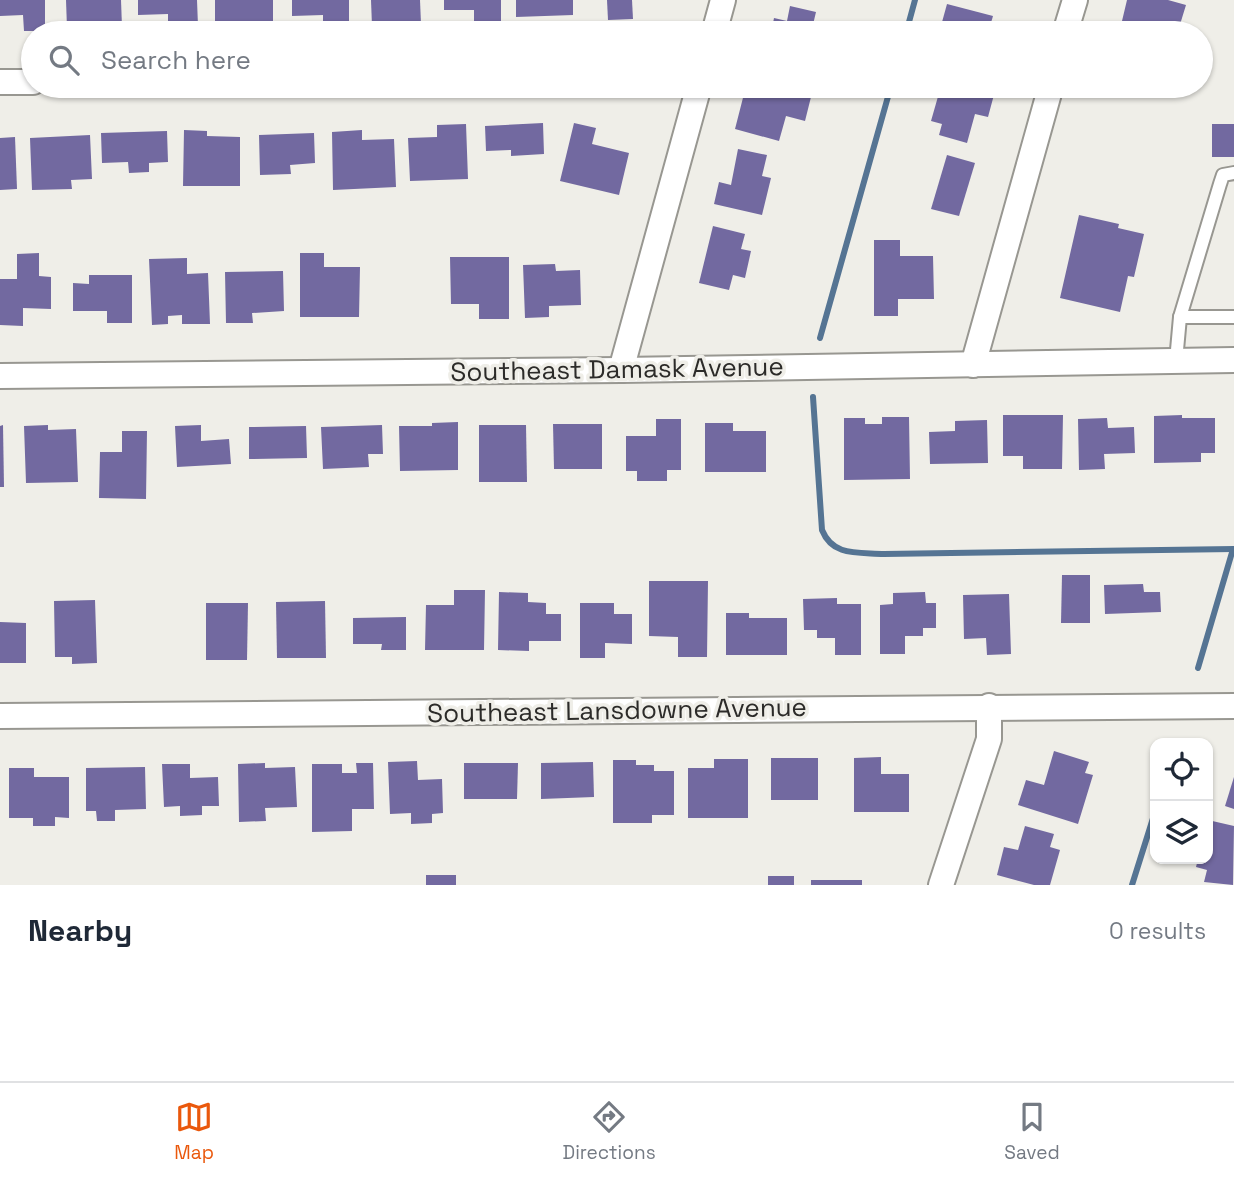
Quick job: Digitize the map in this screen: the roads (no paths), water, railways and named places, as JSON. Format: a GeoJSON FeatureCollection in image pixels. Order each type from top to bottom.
{"type":"FeatureCollection","features":[{"type":"Feature","properties":{"kind":"street"},"geometry":{"type":"LineString","coordinates":[[717,21],[723,0]]}},
{"type":"Feature","properties":{"kind":"street"},"geometry":{"type":"LineString","coordinates":[[1068,21],[1074,0]]}},
{"type":"Feature","properties":{"kind":"street"},"geometry":{"type":"LineString","coordinates":[[0,82],[21,82]]}},
{"type":"Feature","properties":{"kind":"street"},"geometry":{"type":"LineString","coordinates":[[621,370],[696,98]]}},
{"type":"Feature","properties":{"kind":"street"},"geometry":{"type":"LineString","coordinates":[[973,365],[1048,98]]}},
{"type":"Feature","properties":{"kind":"street","name":"Southeast Damask Avenue"},"geometry":{"type":"LineString","coordinates":[[0,376],[1234,360]]}},
{"type":"Feature","properties":{"kind":"street"},"geometry":{"type":"LineString","coordinates":[[941,885],[989,739],[989,706]]}},
{"type":"Feature","properties":{"kind":"street","name":"Southeast Lansdowne Avenue"},"geometry":{"type":"LineString","coordinates":[[0,716],[1234,706]]}},
{"type":"Feature","properties":{"kind":"lane"},"geometry":{"type":"LineString","coordinates":[[1176,361],[1180,317],[1220,184],[1223,176],[1234,173]]}},
{"type":"Feature","properties":{"kind":"lane"},"geometry":{"type":"LineString","coordinates":[[1180,317],[1234,317]]}},
{"type":"Feature","properties":{"kind":"waterway"},"geometry":{"type":"LineString","coordinates":[[909,21],[915,0]]}},
{"type":"Feature","properties":{"kind":"waterway"},"geometry":{"type":"LineString","coordinates":[[820,338],[888,98]]}},
{"type":"Feature","properties":{"kind":"waterway"},"geometry":{"type":"LineString","coordinates":[[813,397],[822,530],[827,539],[840,549],[856,553],[884,554],[1234,549]]}},
{"type":"Feature","properties":{"kind":"waterway"},"geometry":{"type":"LineString","coordinates":[[1198,668],[1233,549]]}},
{"type":"Feature","properties":{"kind":"waterway"},"geometry":{"type":"LineString","coordinates":[[1132,885],[1150,828]]}}]}
